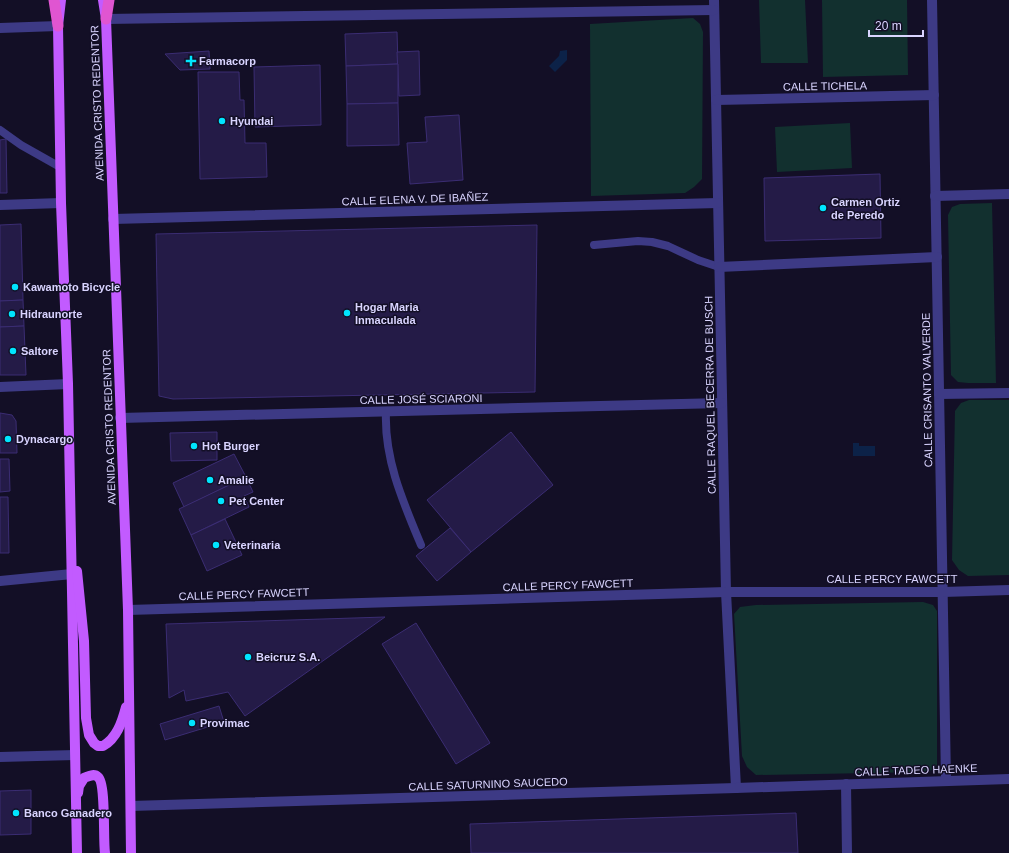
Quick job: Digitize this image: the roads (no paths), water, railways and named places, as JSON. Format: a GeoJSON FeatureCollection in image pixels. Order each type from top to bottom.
{"type":"FeatureCollection","features":[{"type":"Feature","properties":{"kind":"highway"},"geometry":{"type":"LineString","coordinates":[[54,0],[58,26]]}},
{"type":"Feature","properties":{"kind":"highway"},"geometry":{"type":"LineString","coordinates":[[106,19],[110,0]]}},
{"type":"Feature","properties":{"kind":"main road"},"geometry":{"type":"LineString","coordinates":[[61,0],[58,26],[60,167],[68,384],[77,853]]}},
{"type":"Feature","properties":{"kind":"main road","name":"AVENIDA CRISTO REDENTOR"},"geometry":{"type":"LineString","coordinates":[[103,0],[106,19],[128,610],[131,853]]}},
{"type":"Feature","properties":{"kind":"main road"},"geometry":{"type":"LineString","coordinates":[[71,545],[77,570],[83,624],[86,718],[90,735],[94,743],[98,746],[103,746],[114,738],[122,722],[129,696]]}},
{"type":"Feature","properties":{"kind":"main road"},"geometry":{"type":"LineString","coordinates":[[76,819],[79,786],[84,778],[93,775],[97,776],[101,780],[103,796],[105,853]]}},
{"type":"Feature","properties":{"kind":"street","name":"CALLE CRISANTO VALVERDE"},"geometry":{"type":"LineString","coordinates":[[932,0],[946,780]]}},
{"type":"Feature","properties":{"kind":"street"},"geometry":{"type":"LineString","coordinates":[[106,19],[714,5]]}},
{"type":"Feature","properties":{"kind":"street","name":"CALLE RAQUEL BECERRA DE BUSCH"},"geometry":{"type":"LineString","coordinates":[[714,5],[726,592],[736,788]]}},
{"type":"Feature","properties":{"kind":"street"},"geometry":{"type":"LineString","coordinates":[[0,28],[58,26]]}},
{"type":"Feature","properties":{"kind":"street","name":"CALLE TICHELA"},"geometry":{"type":"LineString","coordinates":[[716,100],[934,95]]}},
{"type":"Feature","properties":{"kind":"street"},"geometry":{"type":"LineString","coordinates":[[935,196],[1009,194]]}},
{"type":"Feature","properties":{"kind":"street"},"geometry":{"type":"LineString","coordinates":[[0,205],[61,203]]}},
{"type":"Feature","properties":{"kind":"street","name":"CALLE ELENA V. DE IBAÑEZ"},"geometry":{"type":"LineString","coordinates":[[113,219],[718,203]]}},
{"type":"Feature","properties":{"kind":"street"},"geometry":{"type":"LineString","coordinates":[[719,267],[937,257]]}},
{"type":"Feature","properties":{"kind":"street"},"geometry":{"type":"LineString","coordinates":[[0,387],[68,384]]}},
{"type":"Feature","properties":{"kind":"street"},"geometry":{"type":"LineString","coordinates":[[939,394],[1009,393]]}},
{"type":"Feature","properties":{"kind":"street","name":"CALLE JOSÉ SCIARONI"},"geometry":{"type":"LineString","coordinates":[[120,418],[722,403]]}},
{"type":"Feature","properties":{"kind":"street"},"geometry":{"type":"LineString","coordinates":[[0,581],[72,574]]}},
{"type":"Feature","properties":{"kind":"street","name":"CALLE PERCY FAWCETT"},"geometry":{"type":"LineString","coordinates":[[128,610],[726,592],[943,592],[1009,590]]}},
{"type":"Feature","properties":{"kind":"street"},"geometry":{"type":"LineString","coordinates":[[0,757],[75,755]]}},
{"type":"Feature","properties":{"kind":"street","name":"CALLE TADEO HAENKE"},"geometry":{"type":"LineString","coordinates":[[847,853],[846,784],[1009,779]]}},
{"type":"Feature","properties":{"kind":"street","name":"CALLE SATURNINO SAUCEDO"},"geometry":{"type":"LineString","coordinates":[[131,806],[846,784]]}},
{"type":"Feature","properties":{"kind":"lane"},"geometry":{"type":"LineString","coordinates":[[0,130],[21,145],[60,167]]}},
{"type":"Feature","properties":{"kind":"lane"},"geometry":{"type":"LineString","coordinates":[[594,245],[638,241],[652,242],[668,246],[698,260],[719,267]]}},
{"type":"Feature","properties":{"kind":"lane"},"geometry":{"type":"LineString","coordinates":[[386,412],[386,441],[390,458],[399,490],[421,545]]}},
{"type":"Feature","properties":{"kind":"water"},"geometry":{"type":"Polygon","coordinates":[[[567,50],[567,60],[555,72],[549,66],[559,56],[560,51],[567,50]]]}},
{"type":"Feature","properties":{"kind":"water"},"geometry":{"type":"Polygon","coordinates":[[[853,443],[859,443],[859,446],[875,446],[875,456],[853,456],[853,443]]]}},
{"type":"Feature","properties":{"kind":"place","name":"Farmacorp"},"geometry":{"type":"Point","coordinates":[191,61]}},
{"type":"Feature","properties":{"kind":"place","name":"Hyundai"},"geometry":{"type":"Point","coordinates":[222,121]}},
{"type":"Feature","properties":{"kind":"place","name":"Carmen Ortiz de Peredo"},"geometry":{"type":"Point","coordinates":[823,208]}},
{"type":"Feature","properties":{"kind":"place","name":"Kawamoto Bicycle"},"geometry":{"type":"Point","coordinates":[15,287]}},
{"type":"Feature","properties":{"kind":"place","name":"Hogar Maria Inmaculada"},"geometry":{"type":"Point","coordinates":[347,313]}},
{"type":"Feature","properties":{"kind":"place","name":"Hidraunorte"},"geometry":{"type":"Point","coordinates":[12,314]}},
{"type":"Feature","properties":{"kind":"place","name":"Saltore"},"geometry":{"type":"Point","coordinates":[13,351]}},
{"type":"Feature","properties":{"kind":"place","name":"Dynacargo"},"geometry":{"type":"Point","coordinates":[8,439]}},
{"type":"Feature","properties":{"kind":"place","name":"Hot Burger"},"geometry":{"type":"Point","coordinates":[194,446]}},
{"type":"Feature","properties":{"kind":"place","name":"Amalie"},"geometry":{"type":"Point","coordinates":[210,480]}},
{"type":"Feature","properties":{"kind":"place","name":"Pet Center"},"geometry":{"type":"Point","coordinates":[221,501]}},
{"type":"Feature","properties":{"kind":"place","name":"Veterinaria"},"geometry":{"type":"Point","coordinates":[216,545]}},
{"type":"Feature","properties":{"kind":"place","name":"Beicruz S.A."},"geometry":{"type":"Point","coordinates":[248,657]}},
{"type":"Feature","properties":{"kind":"place","name":"Provimac"},"geometry":{"type":"Point","coordinates":[192,723]}},
{"type":"Feature","properties":{"kind":"place","name":"Banco Ganadero"},"geometry":{"type":"Point","coordinates":[16,813]}}]}
